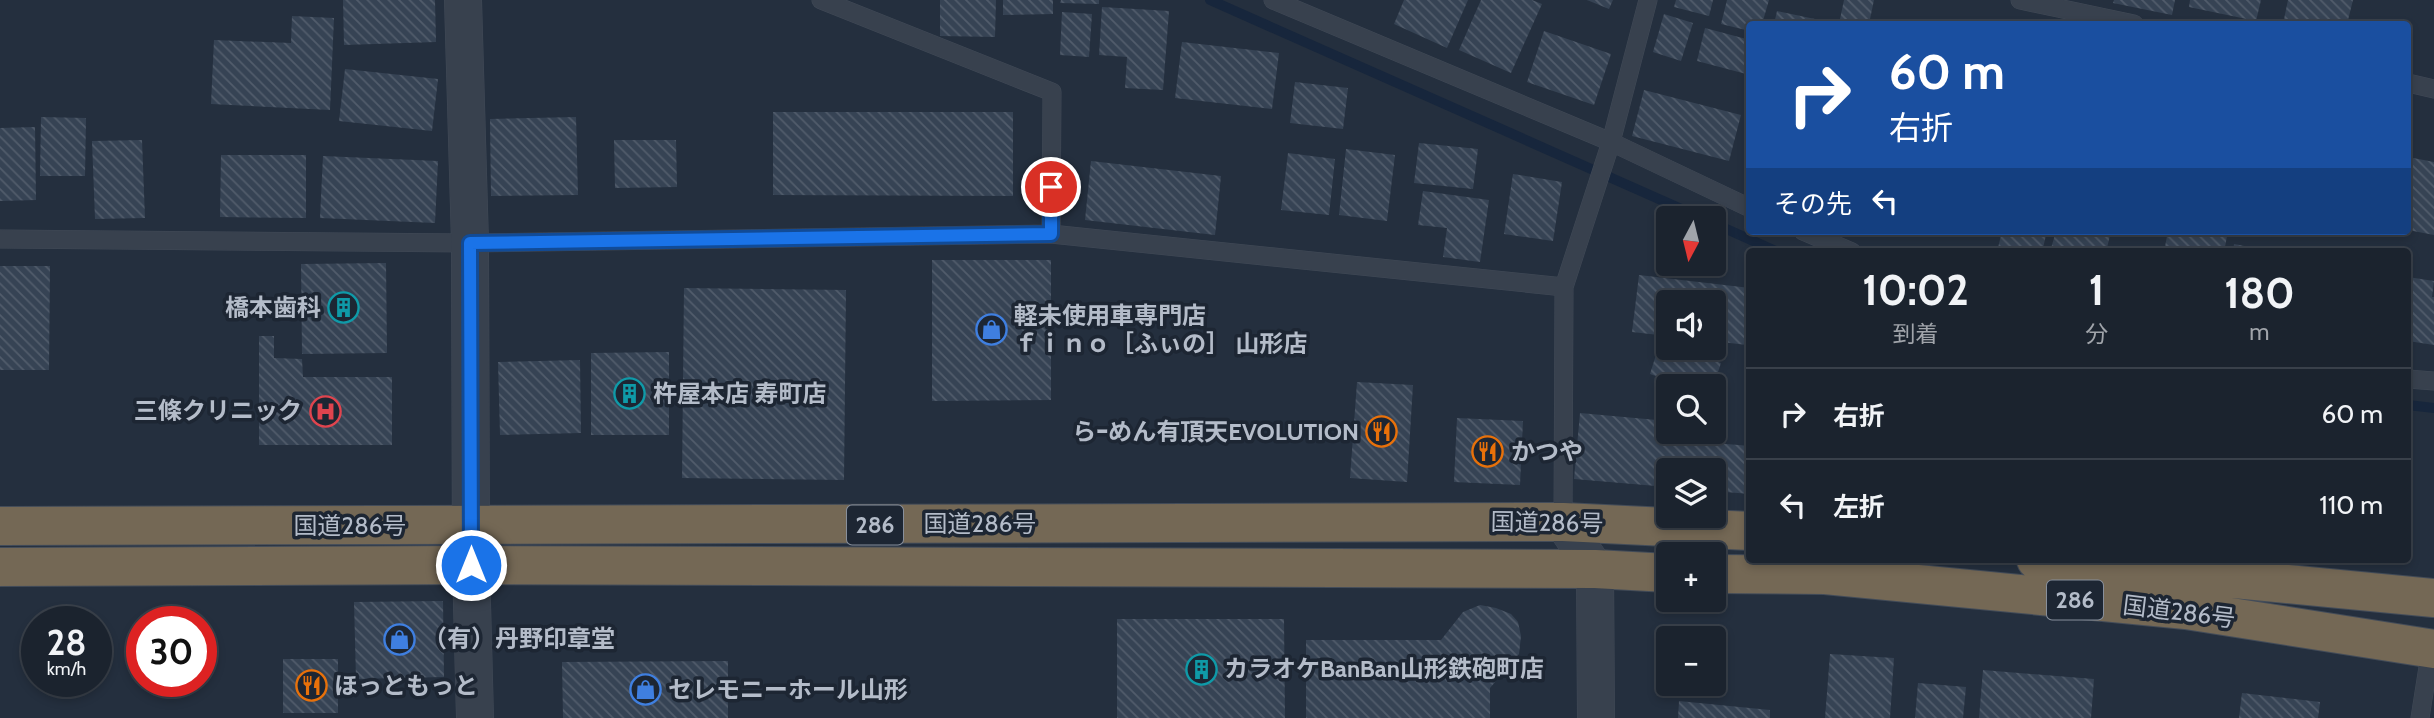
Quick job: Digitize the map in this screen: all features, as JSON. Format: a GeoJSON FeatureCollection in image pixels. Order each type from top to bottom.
{"type":"FeatureCollection","features":[{"type":"Feature","properties":{"kind":"highway","name":"国道286号"},"geometry":{"type":"LineString","coordinates":[[0,526],[1563,522],[1746,531]]}},
{"type":"Feature","properties":{"kind":"highway","name":"国道286号"},"geometry":{"type":"LineString","coordinates":[[2067,563],[2434,598]]}},
{"type":"Feature","properties":{"kind":"highway","name":"国道286号"},"geometry":{"type":"LineString","coordinates":[[0,567],[471,565],[1595,569],[1656,572]]}},
{"type":"Feature","properties":{"kind":"highway","name":"国道286号"},"geometry":{"type":"LineString","coordinates":[[1726,574],[1825,575],[2186,610],[2433,647]]}},
{"type":"Feature","properties":{"kind":"street"},"geometry":{"type":"LineString","coordinates":[[463,0],[470,243],[471,565],[475,718]]}},
{"type":"Feature","properties":{"kind":"street"},"geometry":{"type":"LineString","coordinates":[[1563,522],[1595,569],[1595,718]]}},
{"type":"Feature","properties":{"kind":"lane"},"geometry":{"type":"LineString","coordinates":[[821,0],[1052,92],[1051,234]]}},
{"type":"Feature","properties":{"kind":"lane"},"geometry":{"type":"LineString","coordinates":[[1273,0],[1611,142],[1746,206]]}},
{"type":"Feature","properties":{"kind":"lane"},"geometry":{"type":"LineString","coordinates":[[1563,522],[1564,287],[1611,142],[1648,0]]}},
{"type":"Feature","properties":{"kind":"lane"},"geometry":{"type":"LineString","coordinates":[[2020,0],[2120,21]]}},
{"type":"Feature","properties":{"kind":"lane"},"geometry":{"type":"LineString","coordinates":[[2411,84],[2434,89]]}},
{"type":"Feature","properties":{"kind":"lane"},"geometry":{"type":"LineString","coordinates":[[0,239],[470,243],[1051,234],[1564,287]]}},
{"type":"Feature","properties":{"kind":"lane"},"geometry":{"type":"LineString","coordinates":[[1812,235],[1843,248]]}},
{"type":"Feature","properties":{"kind":"lane"},"geometry":{"type":"LineString","coordinates":[[2411,379],[2434,381]]}},
{"type":"Feature","properties":{"kind":"lane"},"geometry":{"type":"LineString","coordinates":[[2420,718],[2433,647]]}},
{"type":"Feature","properties":{"kind":"building"},"geometry":{"type":"Polygon","coordinates":[[[343,0],[435,0],[436,42],[344,45],[343,0]]]}},
{"type":"Feature","properties":{"kind":"building"},"geometry":{"type":"Polygon","coordinates":[[[940,0],[996,0],[995,37],[940,36],[940,0]]]}},
{"type":"Feature","properties":{"kind":"building"},"geometry":{"type":"Polygon","coordinates":[[[1003,0],[1053,0],[1053,14],[1003,15],[1003,0]]]}},
{"type":"Feature","properties":{"kind":"building"},"geometry":{"type":"Polygon","coordinates":[[[1061,0],[1099,0],[1099,4],[1060,3],[1061,0]]]}},
{"type":"Feature","properties":{"kind":"building"},"geometry":{"type":"Polygon","coordinates":[[[1404,0],[1468,0],[1447,48],[1394,24],[1404,0]]]}},
{"type":"Feature","properties":{"kind":"building"},"geometry":{"type":"Polygon","coordinates":[[[1481,0],[1532,0],[1542,4],[1511,73],[1459,50],[1481,0]]]}},
{"type":"Feature","properties":{"kind":"building"},"geometry":{"type":"Polygon","coordinates":[[[1587,0],[1613,0],[1609,9],[1587,0]]]}},
{"type":"Feature","properties":{"kind":"building"},"geometry":{"type":"Polygon","coordinates":[[[1676,0],[1713,0],[1709,16],[1674,7],[1676,0]]]}},
{"type":"Feature","properties":{"kind":"building"},"geometry":{"type":"Polygon","coordinates":[[[1727,0],[1769,0],[1763,21],[1746,21],[1746,30],[1721,24],[1727,0]]]}},
{"type":"Feature","properties":{"kind":"building"},"geometry":{"type":"Polygon","coordinates":[[[1844,0],[1874,0],[1870,21],[1840,21],[1844,0]]]}},
{"type":"Feature","properties":{"kind":"building"},"geometry":{"type":"Polygon","coordinates":[[[2114,0],[2175,0],[2172,15],[2113,3],[2114,0]]]}},
{"type":"Feature","properties":{"kind":"building"},"geometry":{"type":"Polygon","coordinates":[[[2190,0],[2261,0],[2256,21],[2189,7],[2190,0]]]}},
{"type":"Feature","properties":{"kind":"building"},"geometry":{"type":"Polygon","coordinates":[[[2288,0],[2353,0],[2348,21],[2284,21],[2288,0]]]}},
{"type":"Feature","properties":{"kind":"building"},"geometry":{"type":"Polygon","coordinates":[[[1102,7],[1169,11],[1163,90],[1125,88],[1127,57],[1099,55],[1102,7]]]}},
{"type":"Feature","properties":{"kind":"building"},"geometry":{"type":"Polygon","coordinates":[[[1777,11],[1824,21],[1775,21],[1777,11]]]}},
{"type":"Feature","properties":{"kind":"building"},"geometry":{"type":"Polygon","coordinates":[[[1062,12],[1092,14],[1089,57],[1060,55],[1062,12]]]}},
{"type":"Feature","properties":{"kind":"building"},"geometry":{"type":"Polygon","coordinates":[[[1664,14],[1693,23],[1681,61],[1653,52],[1664,14]]]}},
{"type":"Feature","properties":{"kind":"building"},"geometry":{"type":"Polygon","coordinates":[[[292,16],[334,18],[330,110],[211,104],[214,40],[291,43],[292,16]]]}},
{"type":"Feature","properties":{"kind":"building"},"geometry":{"type":"Polygon","coordinates":[[[1705,28],[1746,39],[1746,74],[1697,61],[1705,28]]]}},
{"type":"Feature","properties":{"kind":"building"},"geometry":{"type":"Polygon","coordinates":[[[1544,31],[1611,54],[1594,105],[1527,82],[1544,31]]]}},
{"type":"Feature","properties":{"kind":"building"},"geometry":{"type":"Polygon","coordinates":[[[1182,42],[1279,53],[1272,109],[1175,98],[1182,42]]]}},
{"type":"Feature","properties":{"kind":"building"},"geometry":{"type":"Polygon","coordinates":[[[345,69],[438,79],[432,131],[339,121],[345,69]]]}},
{"type":"Feature","properties":{"kind":"building"},"geometry":{"type":"Polygon","coordinates":[[[1295,82],[1348,88],[1343,129],[1290,123],[1295,82]]]}},
{"type":"Feature","properties":{"kind":"building"},"geometry":{"type":"Polygon","coordinates":[[[1644,90],[1741,115],[1729,161],[1632,136],[1644,90]]]}},
{"type":"Feature","properties":{"kind":"building"},"geometry":{"type":"Polygon","coordinates":[[[773,112],[1013,112],[1013,196],[773,195],[773,112]]]}},
{"type":"Feature","properties":{"kind":"building"},"geometry":{"type":"Polygon","coordinates":[[[41,117],[86,118],[85,176],[40,176],[41,117]]]}},
{"type":"Feature","properties":{"kind":"building"},"geometry":{"type":"Polygon","coordinates":[[[576,117],[578,195],[491,196],[490,119],[576,117]]]}},
{"type":"Feature","properties":{"kind":"building"},"geometry":{"type":"Polygon","coordinates":[[[35,127],[36,200],[0,201],[0,128],[35,127]]]}},
{"type":"Feature","properties":{"kind":"building"},"geometry":{"type":"Polygon","coordinates":[[[142,140],[145,218],[95,219],[92,141],[142,140]]]}},
{"type":"Feature","properties":{"kind":"building"},"geometry":{"type":"Polygon","coordinates":[[[614,140],[676,140],[677,187],[615,188],[614,140]]]}},
{"type":"Feature","properties":{"kind":"building"},"geometry":{"type":"Polygon","coordinates":[[[1419,143],[1478,149],[1473,189],[1414,183],[1419,143]]]}},
{"type":"Feature","properties":{"kind":"building"},"geometry":{"type":"Polygon","coordinates":[[[1346,149],[1395,155],[1387,221],[1339,215],[1346,149]]]}},
{"type":"Feature","properties":{"kind":"building"},"geometry":{"type":"Polygon","coordinates":[[[1288,153],[1335,159],[1329,215],[1281,210],[1288,153]]]}},
{"type":"Feature","properties":{"kind":"building"},"geometry":{"type":"Polygon","coordinates":[[[221,155],[306,155],[306,218],[220,217],[221,155]]]}},
{"type":"Feature","properties":{"kind":"building"},"geometry":{"type":"Polygon","coordinates":[[[323,156],[438,161],[435,223],[320,218],[323,156]]]}},
{"type":"Feature","properties":{"kind":"building"},"geometry":{"type":"Polygon","coordinates":[[[2411,158],[2434,162],[2434,235],[2411,231],[2411,158]]]}},
{"type":"Feature","properties":{"kind":"building"},"geometry":{"type":"Polygon","coordinates":[[[1091,161],[1221,176],[1215,235],[1085,220],[1091,161]]]}},
{"type":"Feature","properties":{"kind":"building"},"geometry":{"type":"Polygon","coordinates":[[[1513,174],[1562,182],[1553,241],[1504,234],[1513,174]]]}},
{"type":"Feature","properties":{"kind":"building"},"geometry":{"type":"Polygon","coordinates":[[[1423,191],[1489,200],[1480,262],[1443,257],[1447,228],[1418,225],[1423,191]]]}},
{"type":"Feature","properties":{"kind":"building"},"geometry":{"type":"Polygon","coordinates":[[[2001,235],[2046,235],[2043,248],[1998,248],[2001,235]]]}},
{"type":"Feature","properties":{"kind":"building"},"geometry":{"type":"Polygon","coordinates":[[[2055,235],[2110,235],[2107,248],[2051,248],[2055,235]]]}},
{"type":"Feature","properties":{"kind":"building"},"geometry":{"type":"Polygon","coordinates":[[[2167,235],[2227,235],[2225,248],[2165,248],[2167,235]]]}},
{"type":"Feature","properties":{"kind":"building"},"geometry":{"type":"Polygon","coordinates":[[[2234,244],[2255,248],[2234,248],[2234,244]]]}},
{"type":"Feature","properties":{"kind":"building","name":"軽未使用車専門店 ｆｉｎｏ［ふぃの］ 山形店"},"geometry":{"type":"Polygon","coordinates":[[[932,260],[1051,260],[1051,400],[932,401],[932,260]]]}},
{"type":"Feature","properties":{"kind":"building","name":"橋本歯科"},"geometry":{"type":"Polygon","coordinates":[[[386,263],[387,353],[302,354],[301,264],[386,263]]]}},
{"type":"Feature","properties":{"kind":"building"},"geometry":{"type":"Polygon","coordinates":[[[0,266],[50,266],[49,370],[0,370],[0,266]]]}},
{"type":"Feature","properties":{"kind":"building"},"geometry":{"type":"Polygon","coordinates":[[[1639,275],[1746,288],[1746,345],[1726,343],[1726,290],[1656,290],[1656,335],[1632,332],[1639,275]]]}},
{"type":"Feature","properties":{"kind":"building"},"geometry":{"type":"Polygon","coordinates":[[[2411,277],[2434,281],[2434,345],[2411,341],[2411,277]]]}},
{"type":"Feature","properties":{"kind":"building"},"geometry":{"type":"Polygon","coordinates":[[[684,288],[846,290],[844,480],[682,478],[684,288]]]}},
{"type":"Feature","properties":{"kind":"building","name":"三條クリニック"},"geometry":{"type":"Polygon","coordinates":[[[259,336],[274,336],[274,358],[302,359],[303,377],[392,377],[392,445],[259,445],[259,336]]]}},
{"type":"Feature","properties":{"kind":"building","name":"杵屋本店 寿町店"},"geometry":{"type":"Polygon","coordinates":[[[669,352],[669,435],[591,435],[591,353],[669,352]]]}},
{"type":"Feature","properties":{"kind":"building"},"geometry":{"type":"Polygon","coordinates":[[[1656,355],[1656,360],[1713,360],[1721,363],[1717,374],[1650,374],[1656,355]]]}},
{"type":"Feature","properties":{"kind":"building"},"geometry":{"type":"Polygon","coordinates":[[[580,360],[581,433],[500,435],[498,362],[580,360]]]}},
{"type":"Feature","properties":{"kind":"building","name":"らｰめん有頂天EVOLUTION"},"geometry":{"type":"Polygon","coordinates":[[[1357,382],[1413,385],[1407,482],[1350,478],[1357,382]]]}},
{"type":"Feature","properties":{"kind":"building"},"geometry":{"type":"Polygon","coordinates":[[[1580,413],[1656,420],[1656,444],[1746,446],[1746,494],[1726,492],[1726,458],[1656,458],[1656,486],[1574,479],[1580,413]]]}},
{"type":"Feature","properties":{"kind":"building","name":"かつや"},"geometry":{"type":"Polygon","coordinates":[[[1457,418],[1523,421],[1520,485],[1454,482],[1457,418]]]}},
{"type":"Feature","properties":{"kind":"building","name":"（有）丹野印章堂"},"geometry":{"type":"Polygon","coordinates":[[[443,601],[444,677],[356,679],[354,602],[443,601]]]}},
{"type":"Feature","properties":{"kind":"building"},"geometry":{"type":"Polygon","coordinates":[[[1480,605],[1511,614],[1518,622],[1521,636],[1519,654],[1490,688],[1490,718],[1306,718],[1306,640],[1441,640],[1463,612],[1480,605]]]}},
{"type":"Feature","properties":{"kind":"building","name":"カラオケBanBan山形鉄砲町店"},"geometry":{"type":"Polygon","coordinates":[[[1117,619],[1284,619],[1285,718],[1117,718],[1117,619]]]}},
{"type":"Feature","properties":{"kind":"building"},"geometry":{"type":"Polygon","coordinates":[[[1830,654],[1894,658],[1890,718],[1825,718],[1830,654]]]}},
{"type":"Feature","properties":{"kind":"building","name":"ほっともっと"},"geometry":{"type":"Polygon","coordinates":[[[283,659],[338,659],[338,713],[283,713],[283,659]]]}},
{"type":"Feature","properties":{"kind":"building","name":"セレモニーホール山形"},"geometry":{"type":"Polygon","coordinates":[[[728,661],[728,718],[563,718],[562,662],[728,661]]]}},
{"type":"Feature","properties":{"kind":"building"},"geometry":{"type":"Polygon","coordinates":[[[1983,670],[2094,679],[2091,718],[1979,718],[1983,670]]]}},
{"type":"Feature","properties":{"kind":"building"},"geometry":{"type":"Polygon","coordinates":[[[1918,683],[1966,687],[1963,718],[1915,718],[1918,683]]]}},
{"type":"Feature","properties":{"kind":"building"},"geometry":{"type":"Polygon","coordinates":[[[2242,693],[2320,702],[2318,718],[2239,718],[2242,693]]]}},
{"type":"Feature","properties":{"kind":"building"},"geometry":{"type":"Polygon","coordinates":[[[1679,701],[1770,710],[1770,718],[1678,718],[1679,701]]]}},
{"type":"Feature","properties":{"kind":"waterway"},"geometry":{"type":"LineString","coordinates":[[1210,0],[1675,206]]}},
{"type":"Feature","properties":{"kind":"waterway"},"geometry":{"type":"LineString","coordinates":[[1726,229],[1769,248]]}},
{"type":"Feature","properties":{"kind":"waterway"},"geometry":{"type":"LineString","coordinates":[[2411,405],[2434,408]]}},
{"type":"Feature","properties":{"kind":"place","name":"橋本歯科"},"geometry":{"type":"Point","coordinates":[344,308]}},
{"type":"Feature","properties":{"kind":"place","name":"軽未使用車専門店 ｆｉｎｏ［ふぃの］ 山形店"},"geometry":{"type":"Point","coordinates":[991,330]}},
{"type":"Feature","properties":{"kind":"place","name":"杵屋本店 寿町店"},"geometry":{"type":"Point","coordinates":[630,394]}},
{"type":"Feature","properties":{"kind":"place","name":"三條クリニック"},"geometry":{"type":"Point","coordinates":[325,411]}},
{"type":"Feature","properties":{"kind":"place","name":"らｰめん有頂天EVOLUTION"},"geometry":{"type":"Point","coordinates":[1382,432]}},
{"type":"Feature","properties":{"kind":"place","name":"かつや"},"geometry":{"type":"Point","coordinates":[1488,452]}},
{"type":"Feature","properties":{"kind":"place","name":"（有）丹野印章堂"},"geometry":{"type":"Point","coordinates":[400,639]}},
{"type":"Feature","properties":{"kind":"place","name":"カラオケBanBan山形鉄砲町店"},"geometry":{"type":"Point","coordinates":[1201,669]}},
{"type":"Feature","properties":{"kind":"place","name":"ほっともっと"},"geometry":{"type":"Point","coordinates":[311,686]}},
{"type":"Feature","properties":{"kind":"place","name":"セレモニーホール山形"},"geometry":{"type":"Point","coordinates":[645,690]}},
{"type":"Feature","properties":{"kind":"route"},"geometry":{"type":"LineString","coordinates":[[471,565],[470,243],[1051,234],[1051,187]]}}]}
